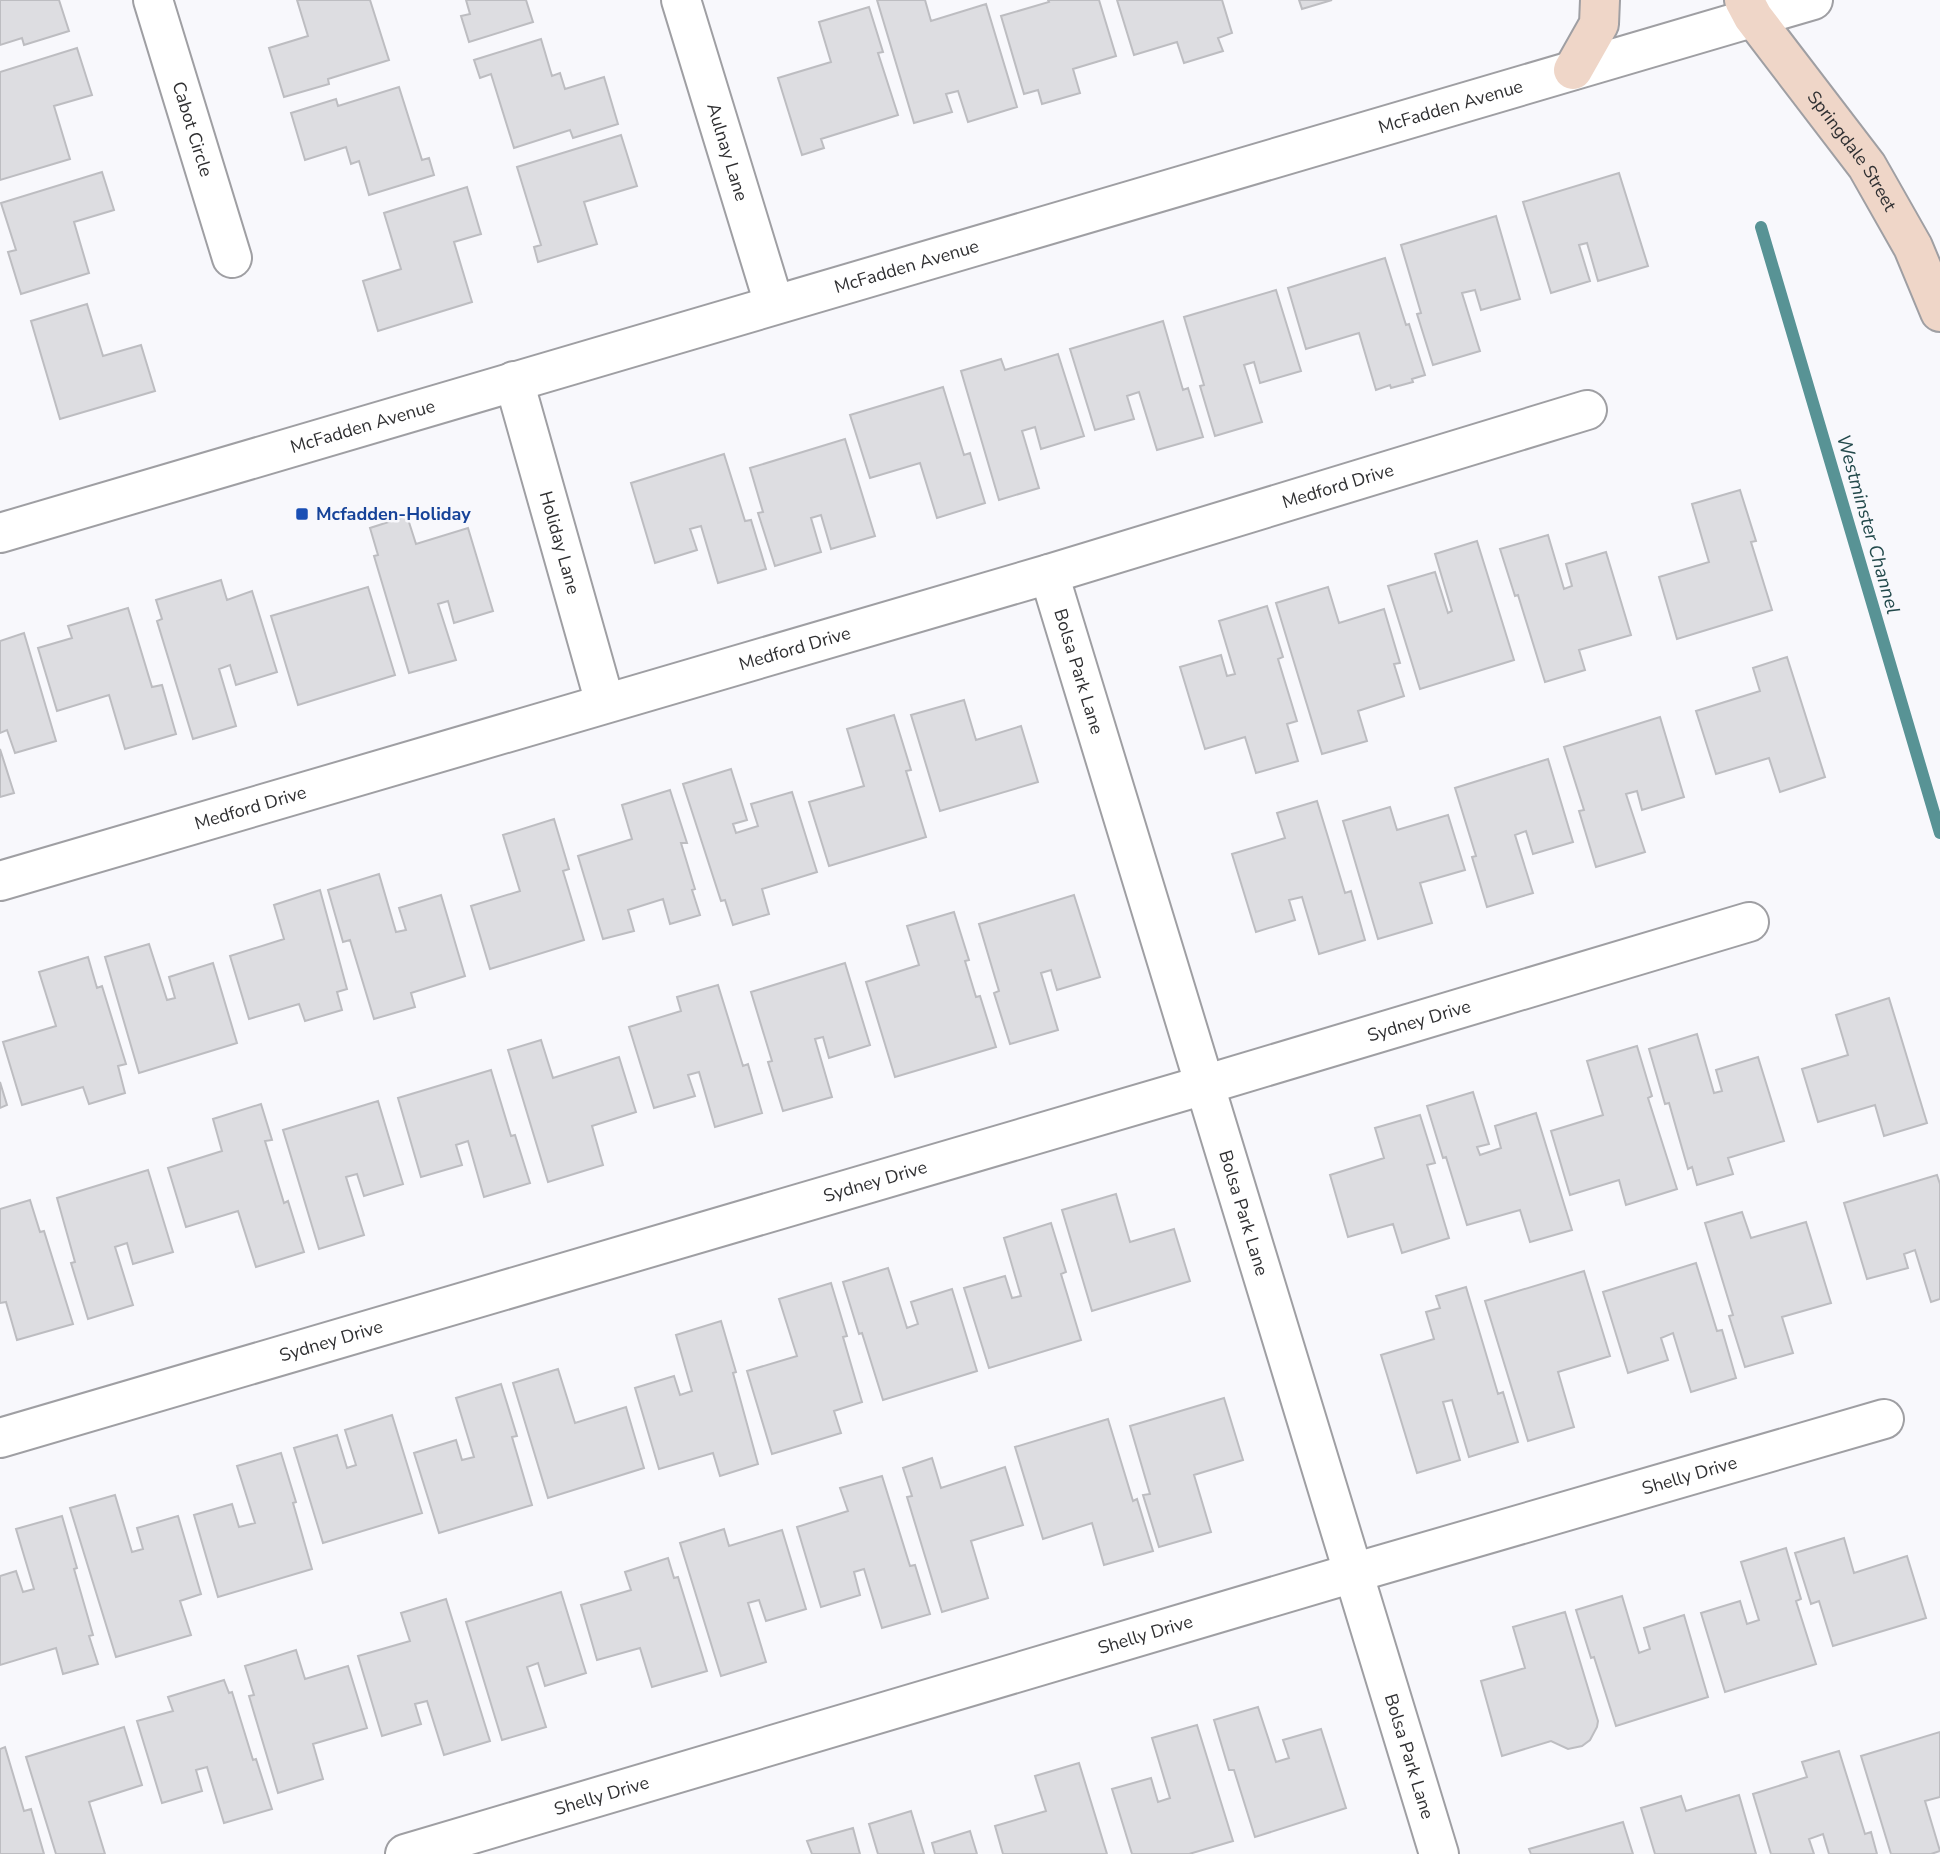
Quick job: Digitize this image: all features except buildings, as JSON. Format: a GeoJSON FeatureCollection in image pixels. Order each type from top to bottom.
{"type":"FeatureCollection","features":[{"type":"Feature","properties":{"kind":"main road"},"geometry":{"type":"LineString","coordinates":[[1573,70],[1599,24],[1600,0]]}},
{"type":"Feature","properties":{"kind":"main road","name":"Springdale Street"},"geometry":{"type":"LineString","coordinates":[[1749,9],[1867,166],[1913,247],[1940,312]]}},
{"type":"Feature","properties":{"kind":"street","name":"Cabot Circle"},"geometry":{"type":"LineString","coordinates":[[153,0],[232,258]]}},
{"type":"Feature","properties":{"kind":"street","name":"Aulnay Lane"},"geometry":{"type":"LineString","coordinates":[[681,0],[774,304]]}},
{"type":"Feature","properties":{"kind":"street","name":"McFadden Avenue"},"geometry":{"type":"LineString","coordinates":[[0,533],[1573,70],[1749,9],[1813,0]]}},
{"type":"Feature","properties":{"kind":"street","name":"Holiday Lane"},"geometry":{"type":"LineString","coordinates":[[514,381],[605,703]]}},
{"type":"Feature","properties":{"kind":"street","name":"Medford Drive"},"geometry":{"type":"LineString","coordinates":[[0,881],[1049,574],[1587,410]]}},
{"type":"Feature","properties":{"kind":"street","name":"Bolsa Park Lane"},"geometry":{"type":"LineString","coordinates":[[1049,574],[1439,1854]]}},
{"type":"Feature","properties":{"kind":"street","name":"Sydney Drive"},"geometry":{"type":"LineString","coordinates":[[0,1438],[1204,1085],[1749,922]]}},
{"type":"Feature","properties":{"kind":"street","name":"Shelly Drive"},"geometry":{"type":"LineString","coordinates":[[405,1854],[1884,1419]]}},
{"type":"Feature","properties":{"kind":"waterway","name":"Westminster Channel"},"geometry":{"type":"LineString","coordinates":[[1761,227],[1940,833]]}},
{"type":"Feature","properties":{"kind":"place","name":"Mcfadden-Holiday"},"geometry":{"type":"Point","coordinates":[302,514]}}]}
